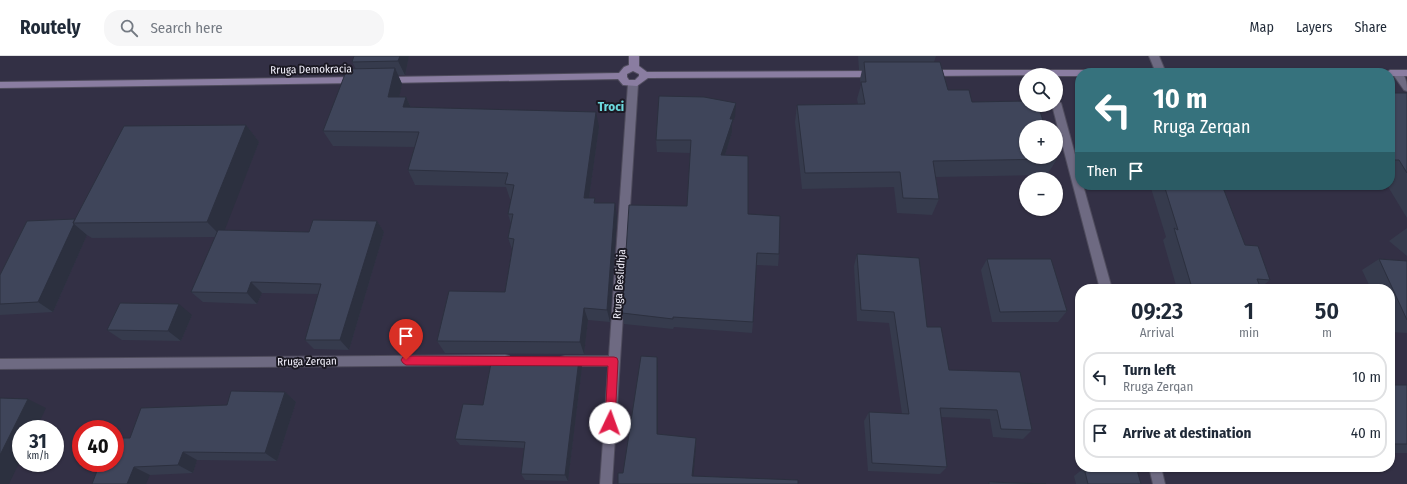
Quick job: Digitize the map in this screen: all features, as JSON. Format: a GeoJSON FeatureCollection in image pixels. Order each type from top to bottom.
{"type":"FeatureCollection","features":[{"type":"Feature","properties":{"kind":"main road"},"geometry":{"type":"LineString","coordinates":[[634,56],[634,68]]}},
{"type":"Feature","properties":{"kind":"main road"},"geometry":{"type":"LineString","coordinates":[[634,68],[641,70],[644,75],[644,78],[640,82],[633,84],[626,83],[622,76],[627,69],[634,68]]}},
{"type":"Feature","properties":{"kind":"main road"},"geometry":{"type":"LineString","coordinates":[[921,73],[1019,74]]}},
{"type":"Feature","properties":{"kind":"main road"},"geometry":{"type":"LineString","coordinates":[[1395,73],[1407,73]]}},
{"type":"Feature","properties":{"kind":"main road"},"geometry":{"type":"LineString","coordinates":[[644,75],[882,74]]}},
{"type":"Feature","properties":{"kind":"main road"},"geometry":{"type":"LineString","coordinates":[[1063,74],[1075,74]]}},
{"type":"Feature","properties":{"kind":"main road","name":"Rruga Demokracia"},"geometry":{"type":"LineString","coordinates":[[0,85],[622,76]]}},
{"type":"Feature","properties":{"kind":"street"},"geometry":{"type":"LineString","coordinates":[[1154,56],[1159,68]]}},
{"type":"Feature","properties":{"kind":"street"},"geometry":{"type":"LineString","coordinates":[[1395,75],[1407,88]]}},
{"type":"Feature","properties":{"kind":"street","name":"Rruga Beslidhja"},"geometry":{"type":"LineString","coordinates":[[606,484],[633,84]]}},
{"type":"Feature","properties":{"kind":"street"},"geometry":{"type":"LineString","coordinates":[[1058,112],[1075,174]]}},
{"type":"Feature","properties":{"kind":"street"},"geometry":{"type":"LineString","coordinates":[[1079,190],[1105,284]]}},
{"type":"Feature","properties":{"kind":"street","name":"Rruga Zerqan"},"geometry":{"type":"LineString","coordinates":[[0,364],[515,360]]}},
{"type":"Feature","properties":{"kind":"street"},"geometry":{"type":"LineString","coordinates":[[553,360],[614,361]]}},
{"type":"Feature","properties":{"kind":"street"},"geometry":{"type":"LineString","coordinates":[[1156,472],[1159,484]]}},
{"type":"Feature","properties":{"kind":"building"},"geometry":{"type":"Polygon","coordinates":[[[354,56],[400,56],[398,61],[352,62],[354,56]]]}},
{"type":"Feature","properties":{"kind":"building"},"geometry":{"type":"Polygon","coordinates":[[[864,62],[940,62],[948,90],[969,90],[972,102],[1019,101],[1019,112],[1040,112],[1043,120],[1019,120],[1019,160],[933,161],[939,199],[903,198],[900,172],[805,173],[797,105],[865,104],[861,82],[866,82],[864,62]]]}},
{"type":"Feature","properties":{"kind":"building"},"geometry":{"type":"Polygon","coordinates":[[[395,68],[388,97],[406,97],[403,107],[596,112],[584,198],[595,198],[594,203],[615,203],[607,310],[584,308],[580,342],[437,341],[449,291],[505,292],[514,239],[508,238],[513,214],[508,214],[514,185],[505,184],[508,173],[408,170],[419,132],[323,131],[347,69],[395,68]]]}},
{"type":"Feature","properties":{"kind":"building"},"geometry":{"type":"Polygon","coordinates":[[[1395,93],[1407,93],[1407,173],[1399,160],[1395,160],[1395,93]]]}},
{"type":"Feature","properties":{"kind":"building"},"geometry":{"type":"Polygon","coordinates":[[[659,96],[704,97],[736,103],[730,119],[733,119],[721,155],[748,156],[748,214],[780,216],[779,254],[757,253],[753,322],[673,317],[673,319],[622,313],[629,205],[687,206],[691,140],[656,140],[659,96]]]}},
{"type":"Feature","properties":{"kind":"building"},"geometry":{"type":"Polygon","coordinates":[[[246,125],[207,222],[73,223],[124,126],[246,125]]]}},
{"type":"Feature","properties":{"kind":"building"},"geometry":{"type":"Polygon","coordinates":[[[1166,190],[1224,190],[1245,245],[1258,246],[1270,280],[1257,279],[1259,284],[1191,284],[1174,228],[1178,230],[1166,190]]]}},
{"type":"Feature","properties":{"kind":"building"},"geometry":{"type":"Polygon","coordinates":[[[75,219],[38,302],[0,304],[0,275],[27,221],[75,219]]]}},
{"type":"Feature","properties":{"kind":"building"},"geometry":{"type":"Polygon","coordinates":[[[313,220],[377,221],[340,340],[305,340],[321,284],[251,282],[247,293],[191,292],[218,230],[309,232],[313,220]]]}},
{"type":"Feature","properties":{"kind":"building"},"geometry":{"type":"Polygon","coordinates":[[[857,254],[919,258],[927,327],[941,327],[949,370],[1020,372],[1032,430],[1001,429],[997,410],[940,408],[947,467],[872,463],[869,412],[909,414],[894,312],[861,310],[857,254]]]}},
{"type":"Feature","properties":{"kind":"building"},"geometry":{"type":"Polygon","coordinates":[[[987,259],[1051,259],[1067,311],[1000,312],[987,259]]]}},
{"type":"Feature","properties":{"kind":"building"},"geometry":{"type":"Polygon","coordinates":[[[1379,259],[1407,261],[1407,320],[1395,294],[1395,284],[1390,284],[1379,259]]]}},
{"type":"Feature","properties":{"kind":"building"},"geometry":{"type":"Polygon","coordinates":[[[120,303],[179,304],[168,331],[107,330],[120,303]]]}},
{"type":"Feature","properties":{"kind":"building"},"geometry":{"type":"Polygon","coordinates":[[[641,356],[657,357],[657,434],[696,438],[692,476],[798,480],[798,484],[618,484],[618,473],[623,473],[641,356]]]}},
{"type":"Feature","properties":{"kind":"building"},"geometry":{"type":"Polygon","coordinates":[[[492,358],[579,359],[565,475],[521,474],[525,442],[455,439],[463,404],[483,405],[492,358]]]}},
{"type":"Feature","properties":{"kind":"building"},"geometry":{"type":"Polygon","coordinates":[[[1395,385],[1407,385],[1407,444],[1395,444],[1395,385]]]}},
{"type":"Feature","properties":{"kind":"building"},"geometry":{"type":"Polygon","coordinates":[[[231,391],[285,392],[265,453],[183,452],[178,465],[134,467],[127,484],[92,484],[97,472],[124,472],[124,438],[130,438],[141,408],[227,405],[231,391]]]}},
{"type":"Feature","properties":{"kind":"building"},"geometry":{"type":"Polygon","coordinates":[[[0,398],[28,399],[18,420],[12,420],[12,431],[0,455],[0,398]]]}},
{"type":"Feature","properties":{"kind":"building"},"geometry":{"type":"Polygon","coordinates":[[[1085,472],[1138,472],[1141,484],[1088,484],[1085,472]]]}},
{"type":"Feature","properties":{"kind":"building"},"geometry":{"type":"Polygon","coordinates":[[[989,482],[1046,484],[989,484],[989,482]]]}},
{"type":"Feature","properties":{"kind":"district","name":"Troci"},"geometry":{"type":"Point","coordinates":[611,106]}},
{"type":"Feature","properties":{"kind":"route"},"geometry":{"type":"LineString","coordinates":[[406,360],[614,361],[610,423]]}}]}
